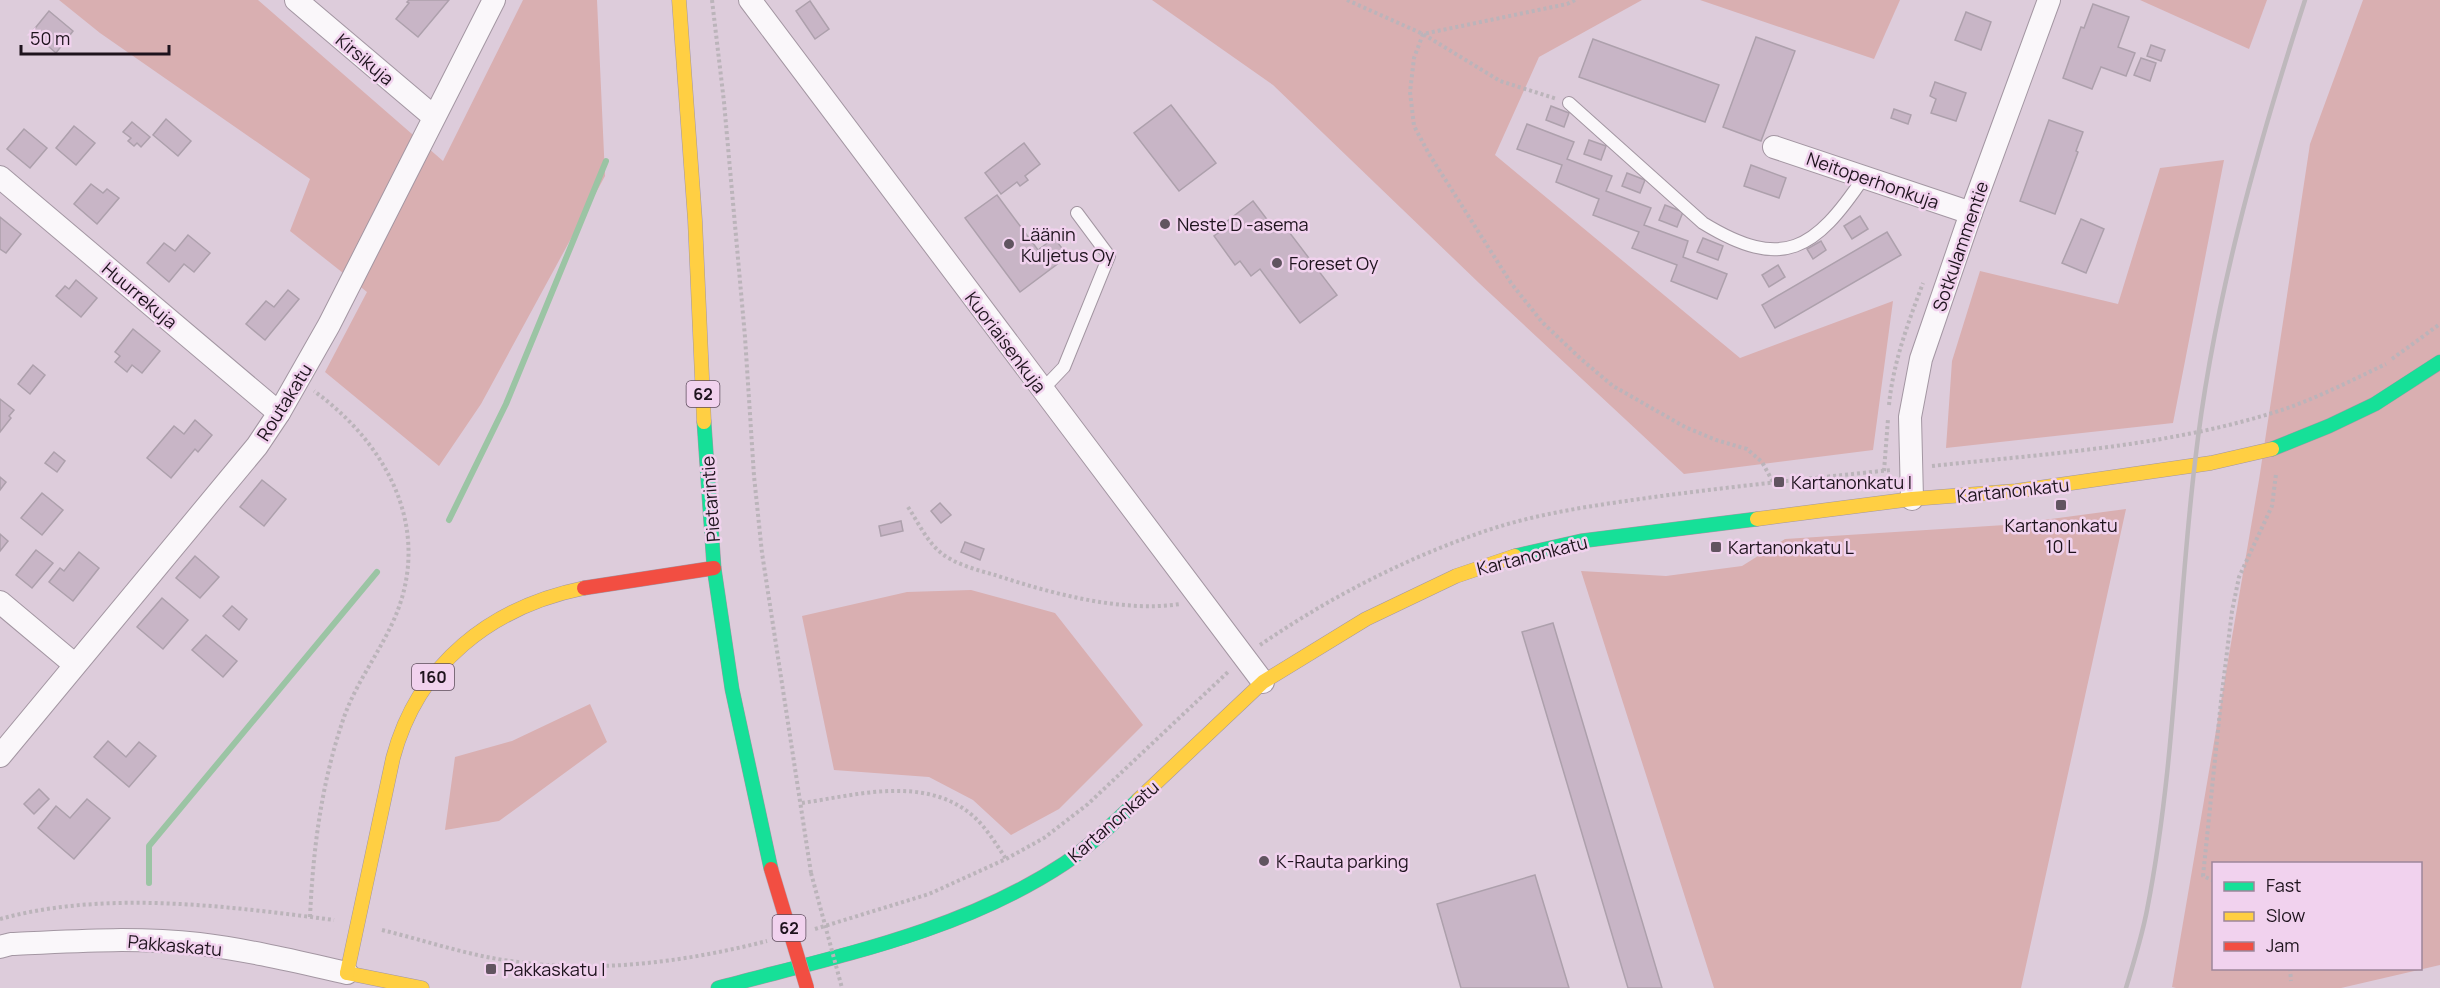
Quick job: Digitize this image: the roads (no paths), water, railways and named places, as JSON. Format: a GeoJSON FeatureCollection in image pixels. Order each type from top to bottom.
{"type":"FeatureCollection","features":[{"type":"Feature","properties":{"kind":"main road","name":"Pietarintie"},"geometry":{"type":"LineString","coordinates":[[679,0],[695,220],[714,568],[732,689],[771,869],[807,988]]}},
{"type":"Feature","properties":{"kind":"main road","name":"Kartanonkatu"},"geometry":{"type":"LineString","coordinates":[[718,988],[918,934],[1021,890],[1066,862],[1106,830],[1263,682],[1366,619],[1456,576],[1519,555],[1581,541],[1912,499],[2016,491],[2211,463],[2272,449],[2329,426],[2375,404],[2440,362]]}},
{"type":"Feature","properties":{"kind":"main road","name":"160"},"geometry":{"type":"LineString","coordinates":[[347,973],[374,837],[395,753],[412,705],[441,665],[483,628],[533,602],[588,586],[714,568]]}},
{"type":"Feature","properties":{"kind":"main road"},"geometry":{"type":"LineString","coordinates":[[347,973],[422,988]]}},
{"type":"Feature","properties":{"kind":"street","name":"Kirsikuja"},"geometry":{"type":"LineString","coordinates":[[296,0],[434,117]]}},
{"type":"Feature","properties":{"kind":"street","name":"Routakatu"},"geometry":{"type":"LineString","coordinates":[[0,756],[257,446],[279,413],[329,325],[494,0]]}},
{"type":"Feature","properties":{"kind":"street","name":"Kuoriaisenkuja"},"geometry":{"type":"LineString","coordinates":[[750,0],[1263,682]]}},
{"type":"Feature","properties":{"kind":"street","name":"Sotkulammentie"},"geometry":{"type":"LineString","coordinates":[[1912,499],[1911,417],[1921,359],[1971,213],[2049,0]]}},
{"type":"Feature","properties":{"kind":"street","name":"Neitoperhonkuja"},"geometry":{"type":"LineString","coordinates":[[1774,147],[1971,213]]}},
{"type":"Feature","properties":{"kind":"street","name":"Huurrekuja"},"geometry":{"type":"LineString","coordinates":[[0,177],[279,413]]}},
{"type":"Feature","properties":{"kind":"street"},"geometry":{"type":"LineString","coordinates":[[0,602],[74,664]]}},
{"type":"Feature","properties":{"kind":"street","name":"Pakkaskatu"},"geometry":{"type":"LineString","coordinates":[[0,947],[11,944],[114,939],[199,944],[275,957],[347,973]]}},
{"type":"Feature","properties":{"kind":"lane"},"geometry":{"type":"LineString","coordinates":[[1569,103],[1703,223],[1724,236],[1753,248],[1784,250],[1804,243],[1827,225],[1849,200],[1864,177]]}},
{"type":"Feature","properties":{"kind":"lane"},"geometry":{"type":"LineString","coordinates":[[1042,390],[1064,367],[1108,256],[1077,213]]}},
{"type":"Feature","properties":{"kind":"waterway"},"geometry":{"type":"LineString","coordinates":[[449,520],[506,404],[606,161]]}},
{"type":"Feature","properties":{"kind":"waterway"},"geometry":{"type":"LineString","coordinates":[[149,883],[149,846],[377,572]]}},
{"type":"Feature","properties":{"kind":"railway"},"geometry":{"type":"LineString","coordinates":[[2126,988],[2147,910],[2157,854],[2170,742],[2195,462],[2213,344],[2253,171],[2305,0]]}},
{"type":"Feature","properties":{"kind":"place","name":"Neste D -asema"},"geometry":{"type":"Point","coordinates":[1165,224]}},
{"type":"Feature","properties":{"kind":"place","name":"Läänin Kuljetus Oy"},"geometry":{"type":"Point","coordinates":[1009,244]}},
{"type":"Feature","properties":{"kind":"place","name":"Foreset Oy"},"geometry":{"type":"Point","coordinates":[1277,263]}},
{"type":"Feature","properties":{"kind":"place","name":"Kartanonkatu I"},"geometry":{"type":"Point","coordinates":[1779,482]}},
{"type":"Feature","properties":{"kind":"place","name":"Kartanonkatu 10 L"},"geometry":{"type":"Point","coordinates":[2061,505]}},
{"type":"Feature","properties":{"kind":"place","name":"Kartanonkatu L"},"geometry":{"type":"Point","coordinates":[1716,547]}},
{"type":"Feature","properties":{"kind":"place","name":"K-Rauta parking"},"geometry":{"type":"Point","coordinates":[1264,861]}},
{"type":"Feature","properties":{"kind":"place","name":"Pakkaskatu I"},"geometry":{"type":"Point","coordinates":[491,969]}}]}
